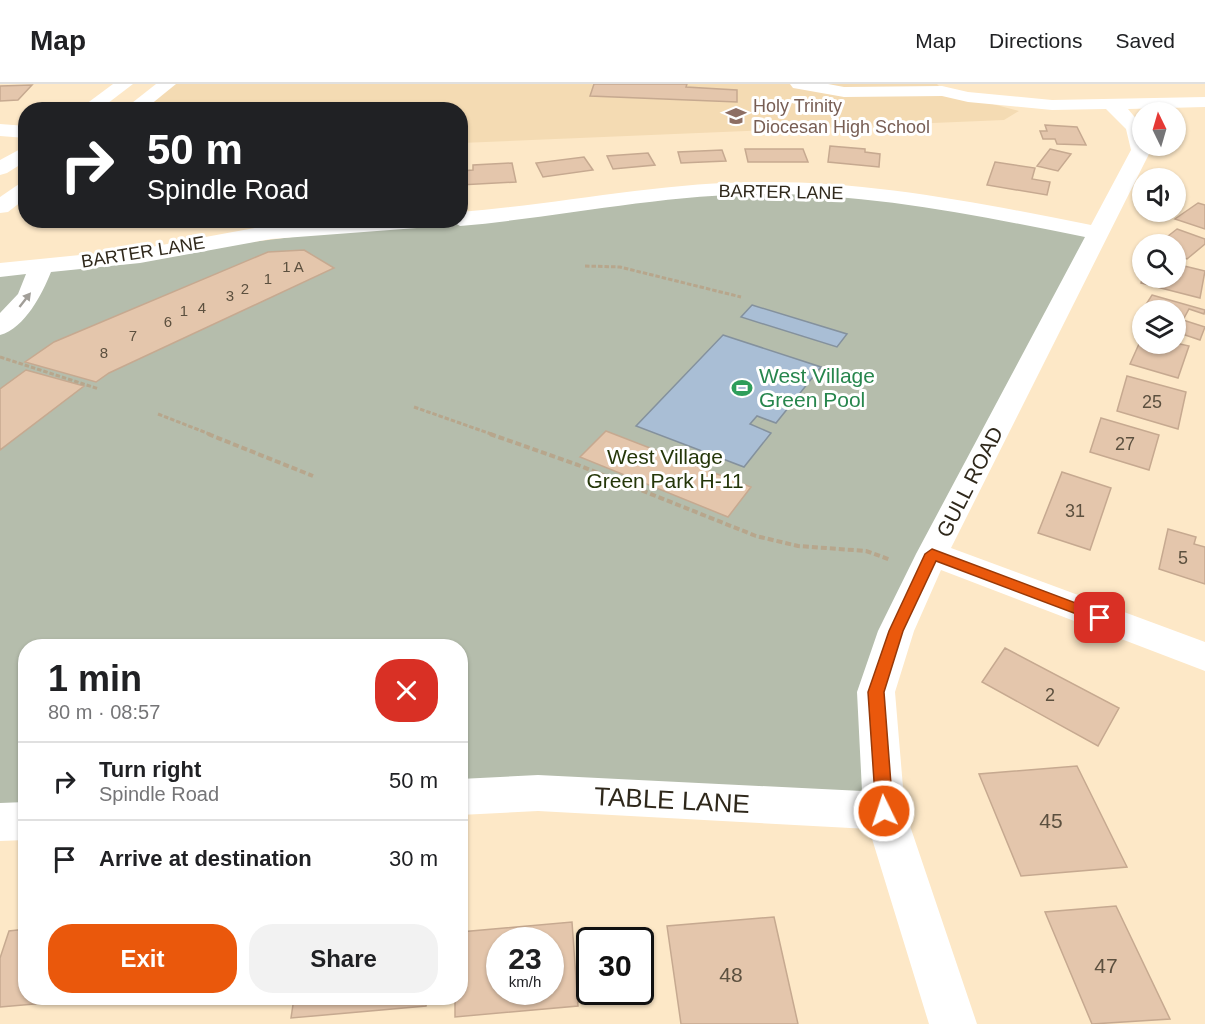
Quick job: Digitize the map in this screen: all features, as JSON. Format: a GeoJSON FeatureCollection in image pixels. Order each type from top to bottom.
{"type":"FeatureCollection","features":[{"type":"Feature","properties":{"kind":"street"},"geometry":{"type":"LineString","coordinates":[[98,102],[124,84]]}},
{"type":"Feature","properties":{"kind":"street"},"geometry":{"type":"LineString","coordinates":[[143,102],[167,84]]}},
{"type":"Feature","properties":{"kind":"street"},"geometry":{"type":"LineString","coordinates":[[799,84],[844,92],[939,87],[968,97],[1020,103],[1112,105],[1205,102]]}},
{"type":"Feature","properties":{"kind":"street","name":"GULL ROAD"},"geometry":{"type":"LineString","coordinates":[[953,1024],[884,811],[876,692],[896,631],[928,564],[1141,150],[1139,133],[1127,117],[1112,105]]}},
{"type":"Feature","properties":{"kind":"street"},"geometry":{"type":"LineString","coordinates":[[0,130],[18,131]]}},
{"type":"Feature","properties":{"kind":"street"},"geometry":{"type":"LineString","coordinates":[[0,169],[18,157]]}},
{"type":"Feature","properties":{"kind":"street","name":"BARTER LANE"},"geometry":{"type":"LineString","coordinates":[[468,218],[706,191],[793,189],[913,199],[1099,233]]}},
{"type":"Feature","properties":{"kind":"street"},"geometry":{"type":"LineString","coordinates":[[0,207],[18,194]]}},
{"type":"Feature","properties":{"kind":"street","name":"BARTER LANE"},"geometry":{"type":"LineString","coordinates":[[0,270],[140,256],[271,232],[324,228]]}},
{"type":"Feature","properties":{"kind":"street"},"geometry":{"type":"LineString","coordinates":[[0,327],[29,297],[41,267]]}},
{"type":"Feature","properties":{"kind":"street"},"geometry":{"type":"LineString","coordinates":[[928,564],[1205,657]]}},
{"type":"Feature","properties":{"kind":"street","name":"TABLE LANE"},"geometry":{"type":"LineString","coordinates":[[468,797],[538,793],[884,811]]}},
{"type":"Feature","properties":{"kind":"street"},"geometry":{"type":"LineString","coordinates":[[0,822],[18,821]]}},
{"type":"Feature","properties":{"kind":"path"},"geometry":{"type":"LineString","coordinates":[[585,266],[620,267],[741,297]]}},
{"type":"Feature","properties":{"kind":"path"},"geometry":{"type":"LineString","coordinates":[[0,357],[99,389]]}},
{"type":"Feature","properties":{"kind":"path"},"geometry":{"type":"LineString","coordinates":[[414,407],[578,465],[756,536],[798,546],[866,551],[928,564]]}},
{"type":"Feature","properties":{"kind":"path"},"geometry":{"type":"LineString","coordinates":[[158,414],[313,476]]}},
{"type":"Feature","properties":{"kind":"shaded area","name":"Holy Trinity Diocesan High School"},"geometry":{"type":"Polygon","coordinates":[[[171,84],[937,84],[944,91],[1019,111],[1004,120],[468,143],[468,102],[147,102],[171,84]]]}},
{"type":"Feature","properties":{"kind":"green space","name":"West Village Green Park H-11"},"geometry":{"type":"Polygon","coordinates":[[[716,190],[910,199],[1092,233],[871,661],[871,796],[468,789],[468,639],[18,639],[18,808],[0,809],[0,273],[364,228],[468,228],[468,219],[716,190]]]}},
{"type":"Feature","properties":{"kind":"water"},"geometry":{"type":"Polygon","coordinates":[[[752,305],[847,334],[837,347],[741,317],[752,305]]]}},
{"type":"Feature","properties":{"kind":"water"},"geometry":{"type":"Polygon","coordinates":[[[723,335],[821,367],[776,423],[757,416],[750,424],[771,433],[744,467],[636,426],[723,335]]]}},
{"type":"Feature","properties":{"kind":"building"},"geometry":{"type":"Polygon","coordinates":[[[594,84],[687,84],[686,87],[737,90],[737,102],[590,96],[594,84]]]}},
{"type":"Feature","properties":{"kind":"building"},"geometry":{"type":"Polygon","coordinates":[[[32,85],[18,100],[0,101],[0,86],[32,85]]]}},
{"type":"Feature","properties":{"kind":"building"},"geometry":{"type":"Polygon","coordinates":[[[1045,125],[1077,127],[1086,145],[1057,144],[1055,139],[1043,139],[1040,131],[1047,131],[1045,125]]]}},
{"type":"Feature","properties":{"kind":"building"},"geometry":{"type":"Polygon","coordinates":[[[830,146],[865,149],[865,152],[880,154],[879,167],[828,162],[830,146]]]}},
{"type":"Feature","properties":{"kind":"building"},"geometry":{"type":"Polygon","coordinates":[[[745,149],[803,149],[808,162],[748,162],[745,149]]]}},
{"type":"Feature","properties":{"kind":"building"},"geometry":{"type":"Polygon","coordinates":[[[1050,149],[1071,154],[1058,171],[1037,166],[1050,149]]]}},
{"type":"Feature","properties":{"kind":"building"},"geometry":{"type":"Polygon","coordinates":[[[722,150],[726,161],[681,163],[678,152],[722,150]]]}},
{"type":"Feature","properties":{"kind":"building"},"geometry":{"type":"Polygon","coordinates":[[[648,153],[655,165],[613,169],[607,156],[648,153]]]}},
{"type":"Feature","properties":{"kind":"building"},"geometry":{"type":"Polygon","coordinates":[[[584,157],[593,170],[543,177],[536,163],[584,157]]]}},
{"type":"Feature","properties":{"kind":"building"},"geometry":{"type":"Polygon","coordinates":[[[995,162],[1035,168],[1032,179],[1050,182],[1047,195],[987,185],[995,162]]]}},
{"type":"Feature","properties":{"kind":"building"},"geometry":{"type":"Polygon","coordinates":[[[512,163],[516,182],[468,185],[468,170],[473,170],[473,165],[512,163]]]}},
{"type":"Feature","properties":{"kind":"building"},"geometry":{"type":"Polygon","coordinates":[[[1198,203],[1205,205],[1205,229],[1184,222],[1186,222],[1186,211],[1198,203]]]}},
{"type":"Feature","properties":{"kind":"building"},"geometry":{"type":"Polygon","coordinates":[[[1177,229],[1205,239],[1205,244],[1187,259],[1186,234],[1171,234],[1177,229]]]}},
{"type":"Feature","properties":{"kind":"building"},"geometry":{"type":"Polygon","coordinates":[[[304,250],[334,268],[109,373],[96,382],[25,362],[54,342],[268,252],[304,250]]]}},
{"type":"Feature","properties":{"kind":"building"},"geometry":{"type":"Polygon","coordinates":[[[1186,266],[1205,271],[1200,298],[1161,288],[1186,288],[1186,266]]]}},
{"type":"Feature","properties":{"kind":"building"},"geometry":{"type":"Polygon","coordinates":[[[1152,295],[1170,300],[1149,300],[1152,295]]]}},
{"type":"Feature","properties":{"kind":"building"},"geometry":{"type":"Polygon","coordinates":[[[1186,305],[1205,310],[1204,314],[1189,309],[1186,314],[1186,305]]]}},
{"type":"Feature","properties":{"kind":"building"},"geometry":{"type":"Polygon","coordinates":[[[1186,321],[1205,327],[1200,340],[1186,335],[1186,321]]]}},
{"type":"Feature","properties":{"kind":"building"},"geometry":{"type":"Polygon","coordinates":[[[1186,345],[1189,346],[1178,378],[1130,364],[1134,354],[1186,354],[1186,345]]]}},
{"type":"Feature","properties":{"kind":"building"},"geometry":{"type":"Polygon","coordinates":[[[26,370],[84,386],[0,450],[0,389],[26,370]]]}},
{"type":"Feature","properties":{"kind":"building"},"geometry":{"type":"Polygon","coordinates":[[[1127,376],[1186,392],[1178,429],[1117,411],[1127,376]]]}},
{"type":"Feature","properties":{"kind":"building"},"geometry":{"type":"Polygon","coordinates":[[[1101,418],[1159,435],[1149,470],[1090,452],[1101,418]]]}},
{"type":"Feature","properties":{"kind":"building"},"geometry":{"type":"Polygon","coordinates":[[[606,431],[751,487],[728,517],[580,457],[606,431]]]}},
{"type":"Feature","properties":{"kind":"building"},"geometry":{"type":"Polygon","coordinates":[[[1062,472],[1111,488],[1090,550],[1038,533],[1062,472]]]}},
{"type":"Feature","properties":{"kind":"building"},"geometry":{"type":"Polygon","coordinates":[[[1168,529],[1196,537],[1194,544],[1205,547],[1205,584],[1159,569],[1168,529]]]}},
{"type":"Feature","properties":{"kind":"building"},"geometry":{"type":"Polygon","coordinates":[[[1005,648],[1119,708],[1098,746],[982,682],[1005,648]]]}},
{"type":"Feature","properties":{"kind":"building"},"geometry":{"type":"Polygon","coordinates":[[[1077,766],[1127,867],[1021,876],[979,774],[1077,766]]]}},
{"type":"Feature","properties":{"kind":"building"},"geometry":{"type":"Polygon","coordinates":[[[1116,906],[1170,1019],[1092,1024],[1045,912],[1116,906]]]}},
{"type":"Feature","properties":{"kind":"building"},"geometry":{"type":"Polygon","coordinates":[[[774,917],[798,1024],[681,1024],[667,926],[774,917]]]}},
{"type":"Feature","properties":{"kind":"building"},"geometry":{"type":"Polygon","coordinates":[[[572,922],[576,1005],[578,1006],[455,1017],[455,1005],[468,1005],[468,931],[486,930],[486,1005],[564,1005],[564,927],[516,927],[572,922]]]}},
{"type":"Feature","properties":{"kind":"building"},"geometry":{"type":"Polygon","coordinates":[[[18,930],[18,1005],[23,1005],[0,1007],[0,958],[9,931],[18,930]]]}},
{"type":"Feature","properties":{"kind":"building"},"geometry":{"type":"Polygon","coordinates":[[[293,1005],[426,1005],[426,1006],[291,1018],[293,1005]]]}},
{"type":"Feature","properties":{"kind":"place","name":"Holy Trinity Diocesan High School"},"geometry":{"type":"Point","coordinates":[736,116]}},
{"type":"Feature","properties":{"kind":"place","name":"West Village Green Pool"},"geometry":{"type":"Point","coordinates":[742,388]}},
{"type":"Feature","properties":{"kind":"route"},"geometry":{"type":"LineString","coordinates":[[884,811],[876,692],[896,631],[932,554],[1100,618]]}}]}
